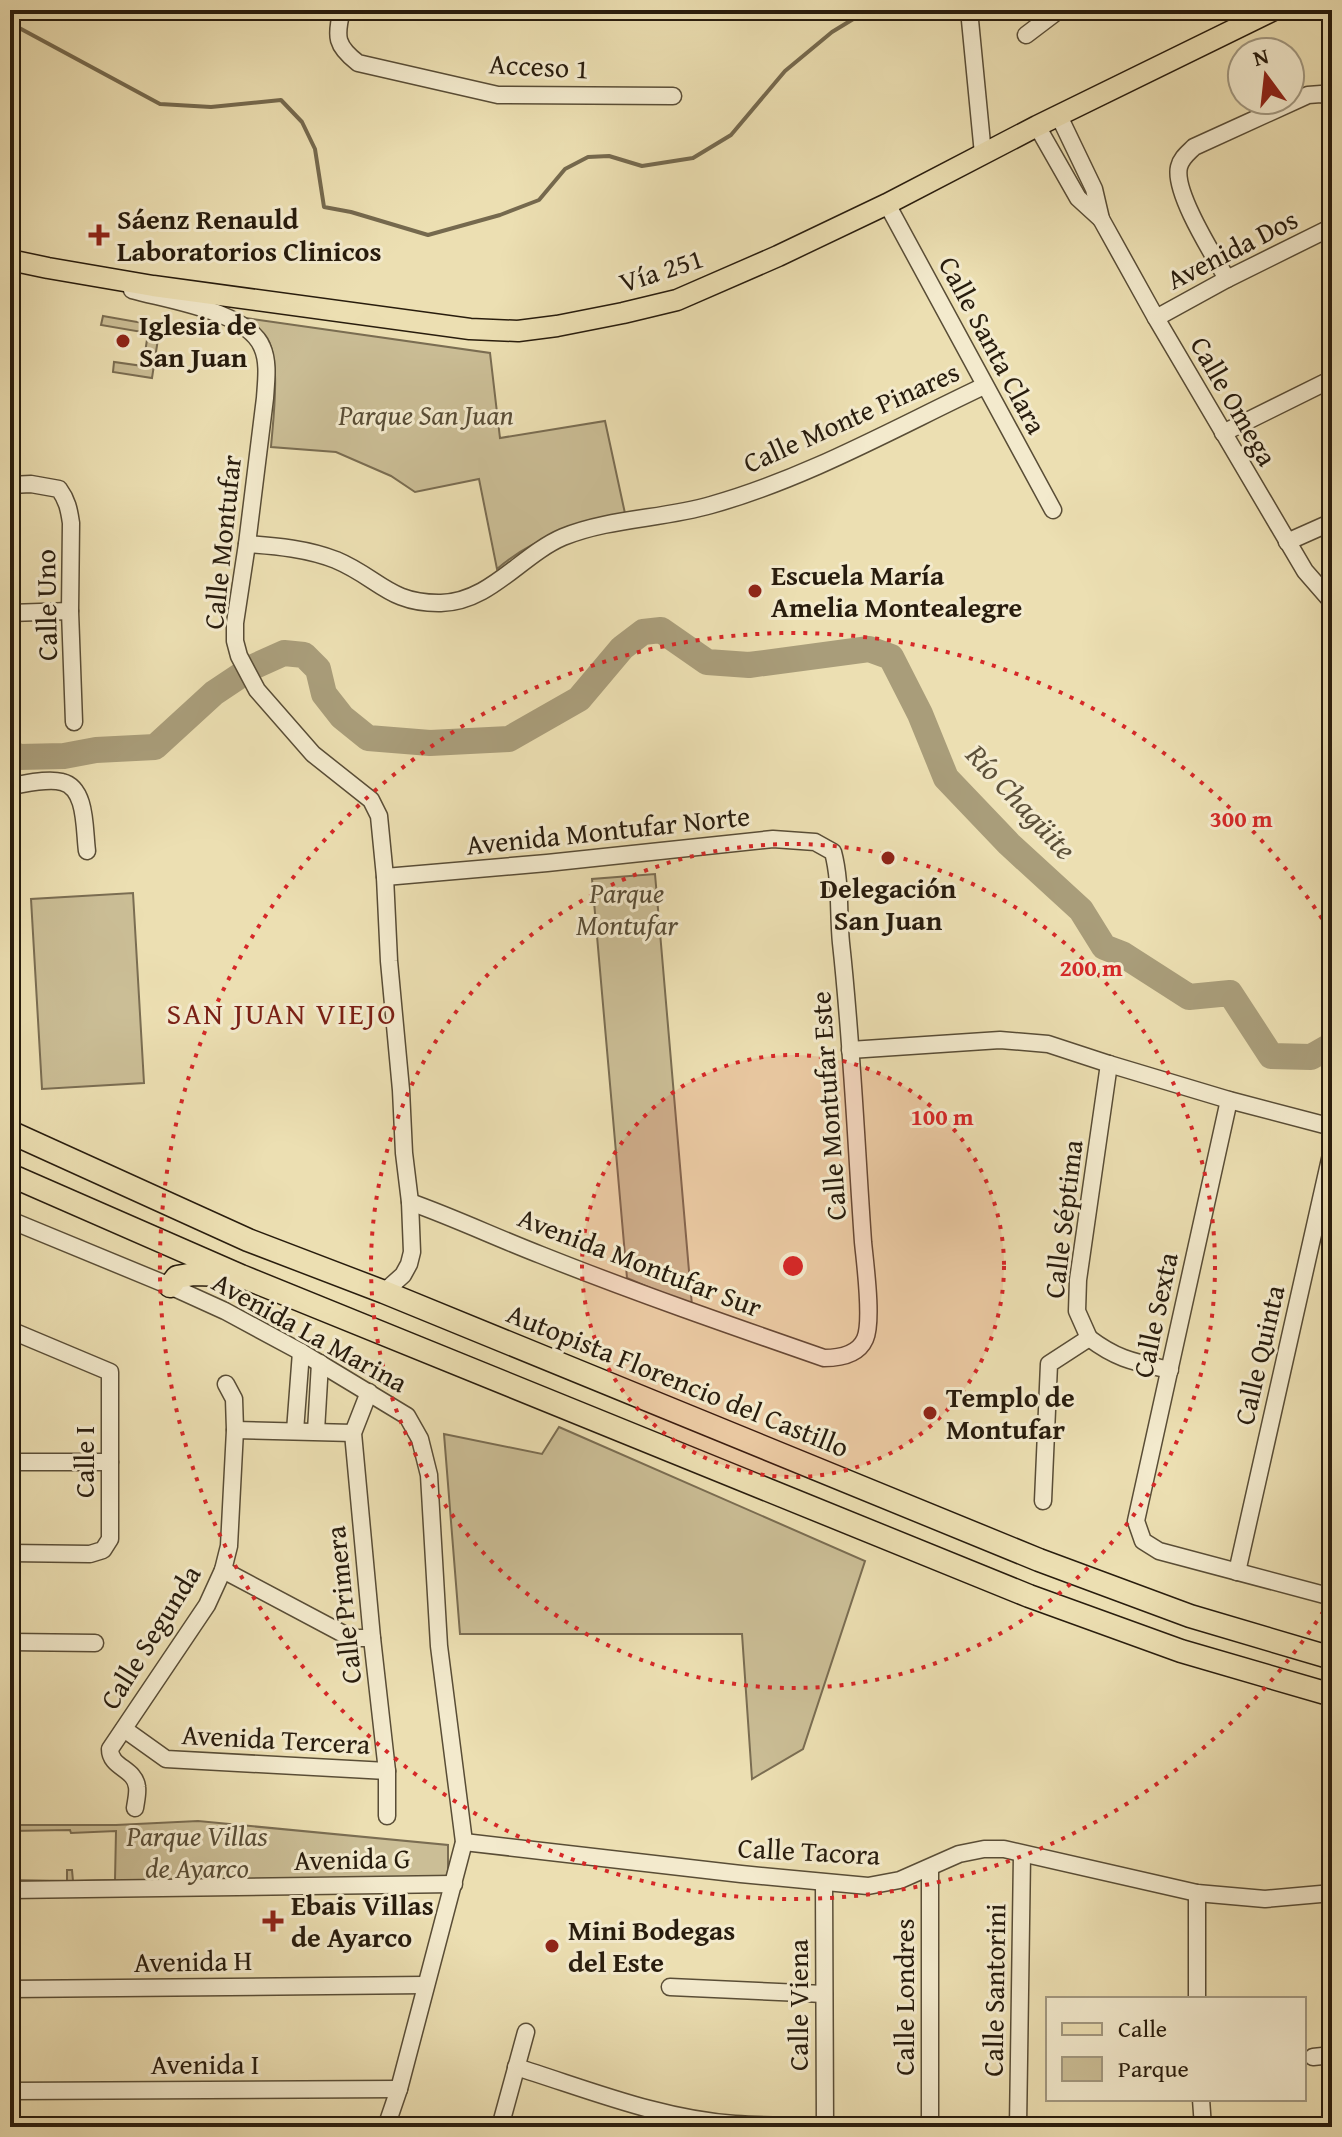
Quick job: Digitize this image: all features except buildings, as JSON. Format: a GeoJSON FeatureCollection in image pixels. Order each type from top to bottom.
{"type":"FeatureCollection","features":[{"type":"Feature","properties":{"kind":"highway","name":"Autopista Florencio del Castillo"},"geometry":{"type":"LineString","coordinates":[[10,1132],[248,1240],[384,1292],[1039,1560],[1190,1616],[1332,1658]]}},
{"type":"Feature","properties":{"kind":"highway"},"geometry":{"type":"LineString","coordinates":[[10,1175],[241,1276],[1029,1596],[1181,1651],[1332,1695]]}},
{"type":"Feature","properties":{"kind":"highway"},"geometry":{"type":"LineString","coordinates":[[170,1286],[177,1277],[194,1274],[241,1276]]}},
{"type":"Feature","properties":{"kind":"main road","name":"Vía 251"},"geometry":{"type":"LineString","coordinates":[[10,260],[153,286],[470,329],[518,331],[623,313],[677,300],[778,256],[1274,10]]}},
{"type":"Feature","properties":{"kind":"street","name":"Acceso 1"},"geometry":{"type":"LineString","coordinates":[[342,10],[338,40],[344,52],[358,63],[498,95],[673,96]]}},
{"type":"Feature","properties":{"kind":"street"},"geometry":{"type":"LineString","coordinates":[[969,10],[983,154]]}},
{"type":"Feature","properties":{"kind":"street"},"geometry":{"type":"LineString","coordinates":[[1026,35],[1059,10]]}},
{"type":"Feature","properties":{"kind":"street"},"geometry":{"type":"LineString","coordinates":[[1227,279],[1195,222],[1179,180],[1179,167],[1185,155],[1194,147],[1308,95],[1326,95]]}},
{"type":"Feature","properties":{"kind":"street","name":"Calle Omega"},"geometry":{"type":"LineString","coordinates":[[1059,116],[1094,189],[1101,219],[1156,318],[1287,542],[1305,571],[1332,602]]}},
{"type":"Feature","properties":{"kind":"street","name":"Calle Omega"},"geometry":{"type":"LineString","coordinates":[[1037,126],[1078,198],[1101,219]]}},
{"type":"Feature","properties":{"kind":"street","name":"Calle Santa Clara"},"geometry":{"type":"LineString","coordinates":[[887,204],[1053,510]]}},
{"type":"Feature","properties":{"kind":"street","name":"Avenida Dos"},"geometry":{"type":"LineString","coordinates":[[1156,318],[1332,227]]}},
{"type":"Feature","properties":{"kind":"street","name":"Calle Montufar"},"geometry":{"type":"LineString","coordinates":[[48,268],[218,313],[244,325],[263,349],[266,380],[235,641],[248,677],[267,702],[313,754],[371,800],[379,816],[412,1252],[403,1275],[384,1292]]}},
{"type":"Feature","properties":{"kind":"street"},"geometry":{"type":"LineString","coordinates":[[1223,433],[1332,379]]}},
{"type":"Feature","properties":{"kind":"street","name":"Calle Monte Pinares"},"geometry":{"type":"LineString","coordinates":[[247,544],[310,552],[338,561],[408,601],[447,603],[488,588],[541,548],[562,538],[595,528],[709,506],[787,480],[984,386]]}},
{"type":"Feature","properties":{"kind":"street","name":"Calle Uno"},"geometry":{"type":"LineString","coordinates":[[10,485],[31,484],[59,489],[65,498],[71,523],[74,722]]}},
{"type":"Feature","properties":{"kind":"street"},"geometry":{"type":"LineString","coordinates":[[1287,542],[1332,522]]}},
{"type":"Feature","properties":{"kind":"street"},"geometry":{"type":"LineString","coordinates":[[10,613],[70,611]]}},
{"type":"Feature","properties":{"kind":"street"},"geometry":{"type":"LineString","coordinates":[[10,786],[61,781],[73,787],[80,795],[87,851]]}},
{"type":"Feature","properties":{"kind":"street","name":"Avenida Montufar Norte"},"geometry":{"type":"LineString","coordinates":[[385,877],[773,839],[815,842],[833,852]]}},
{"type":"Feature","properties":{"kind":"street","name":"Calle Montufar Este"},"geometry":{"type":"LineString","coordinates":[[833,852],[868,1321],[867,1336],[854,1352]]}},
{"type":"Feature","properties":{"kind":"street"},"geometry":{"type":"LineString","coordinates":[[850,1050],[1000,1040],[1048,1044],[1229,1100],[1332,1127]]}},
{"type":"Feature","properties":{"kind":"street","name":"Calle Séptima"},"geometry":{"type":"LineString","coordinates":[[1089,1338],[1077,1311],[1078,1280],[1109,1064]]}},
{"type":"Feature","properties":{"kind":"street","name":"Calle Sexta"},"geometry":{"type":"LineString","coordinates":[[1229,1100],[1136,1521],[1143,1541],[1159,1551],[1237,1572]]}},
{"type":"Feature","properties":{"kind":"street","name":"Calle Quinta"},"geometry":{"type":"LineString","coordinates":[[1237,1572],[1332,1150]]}},
{"type":"Feature","properties":{"kind":"street","name":"Avenida Montufar Sur"},"geometry":{"type":"LineString","coordinates":[[410,1202],[606,1280],[824,1358],[854,1352]]}},
{"type":"Feature","properties":{"kind":"street","name":"Avenida La Marina"},"geometry":{"type":"LineString","coordinates":[[10,1220],[225,1311],[301,1352],[407,1416],[420,1439],[429,1475],[439,1646],[464,1842]]}},
{"type":"Feature","properties":{"kind":"street","name":"Calle I"},"geometry":{"type":"LineString","coordinates":[[10,1330],[110,1372],[110,1539],[103,1550],[90,1554],[10,1553]]}},
{"type":"Feature","properties":{"kind":"street"},"geometry":{"type":"LineString","coordinates":[[1043,1501],[1049,1364],[1089,1338],[1108,1353],[1122,1359],[1170,1370]]}},
{"type":"Feature","properties":{"kind":"street"},"geometry":{"type":"LineString","coordinates":[[295,1431],[301,1352]]}},
{"type":"Feature","properties":{"kind":"street"},"geometry":{"type":"LineString","coordinates":[[316,1431],[320,1363]]}},
{"type":"Feature","properties":{"kind":"street","name":"Calle Segunda"},"geometry":{"type":"LineString","coordinates":[[135,1808],[135,1781],[132,1775],[114,1762],[110,1749],[207,1605],[223,1570],[229,1546],[235,1430],[234,1399],[226,1384]]}},
{"type":"Feature","properties":{"kind":"street","name":"Calle Primera"},"geometry":{"type":"LineString","coordinates":[[369,1392],[353,1433],[387,1771],[387,1816]]}},
{"type":"Feature","properties":{"kind":"street"},"geometry":{"type":"LineString","coordinates":[[235,1430],[353,1433]]}},
{"type":"Feature","properties":{"kind":"street"},"geometry":{"type":"LineString","coordinates":[[10,1462],[110,1462]]}},
{"type":"Feature","properties":{"kind":"street"},"geometry":{"type":"LineString","coordinates":[[223,1570],[351,1638],[372,1638]]}},
{"type":"Feature","properties":{"kind":"street"},"geometry":{"type":"LineString","coordinates":[[1237,1572],[1332,1597]]}},
{"type":"Feature","properties":{"kind":"street"},"geometry":{"type":"LineString","coordinates":[[10,1642],[95,1643]]}},
{"type":"Feature","properties":{"kind":"street","name":"Avenida Tercera"},"geometry":{"type":"LineString","coordinates":[[124,1729],[166,1759],[387,1771]]}},
{"type":"Feature","properties":{"kind":"street"},"geometry":{"type":"LineString","coordinates":[[386,2127],[399,2089],[464,1842]]}},
{"type":"Feature","properties":{"kind":"street","name":"Calle Tacora"},"geometry":{"type":"LineString","coordinates":[[464,1842],[868,1886],[900,1880],[959,1854],[1004,1849],[1197,1893],[1265,1899],[1332,1893]]}},
{"type":"Feature","properties":{"kind":"street","name":"Calle Santorini"},"geometry":{"type":"LineString","coordinates":[[1018,2127],[1022,1855]]}},
{"type":"Feature","properties":{"kind":"street","name":"Calle Londres"},"geometry":{"type":"LineString","coordinates":[[930,1868],[930,2127]]}},
{"type":"Feature","properties":{"kind":"street","name":"Calle Viena"},"geometry":{"type":"LineString","coordinates":[[824,1883],[825,2126]]}},
{"type":"Feature","properties":{"kind":"street","name":"Avenida G"},"geometry":{"type":"LineString","coordinates":[[10,1890],[454,1884]]}},
{"type":"Feature","properties":{"kind":"street"},"geometry":{"type":"LineString","coordinates":[[1197,1893],[1197,1997]]}},
{"type":"Feature","properties":{"kind":"street","name":"Avenida H"},"geometry":{"type":"LineString","coordinates":[[10,1989],[425,1985]]}},
{"type":"Feature","properties":{"kind":"street"},"geometry":{"type":"LineString","coordinates":[[670,1987],[824,1994]]}},
{"type":"Feature","properties":{"kind":"street"},"geometry":{"type":"LineString","coordinates":[[500,2127],[526,2032]]}},
{"type":"Feature","properties":{"kind":"street"},"geometry":{"type":"LineString","coordinates":[[1313,2057],[1332,2055]]}},
{"type":"Feature","properties":{"kind":"street"},"geometry":{"type":"LineString","coordinates":[[516,2067],[679,2115],[733,2124],[875,2127]]}},
{"type":"Feature","properties":{"kind":"street","name":"Avenida I"},"geometry":{"type":"LineString","coordinates":[[10,2091],[399,2089]]}},
{"type":"Feature","properties":{"kind":"street"},"geometry":{"type":"LineString","coordinates":[[1201,2101],[1203,2127]]}},
{"type":"Feature","properties":{"kind":"green space"},"geometry":{"type":"Polygon","coordinates":[[[103,316],[160,326],[152,378],[113,372],[114,362],[143,366],[148,333],[101,325],[103,316]]]}},
{"type":"Feature","properties":{"kind":"green space","name":"Parque San Juan"},"geometry":{"type":"Polygon","coordinates":[[[246,318],[490,353],[500,438],[605,421],[626,518],[542,540],[497,569],[479,479],[415,492],[391,476],[336,452],[271,447],[275,389],[273,358],[265,335],[246,318]]]}},
{"type":"Feature","properties":{"kind":"green space","name":"Parque Montufar"},"geometry":{"type":"Polygon","coordinates":[[[655,874],[692,1306],[627,1278],[592,879],[655,874]]]}},
{"type":"Feature","properties":{"kind":"green space"},"geometry":{"type":"Polygon","coordinates":[[[133,893],[144,1083],[42,1089],[31,899],[133,893]]]}},
{"type":"Feature","properties":{"kind":"green space"},"geometry":{"type":"Polygon","coordinates":[[[559,1427],[865,1561],[803,1749],[752,1779],[742,1634],[460,1634],[444,1434],[542,1454],[559,1427]]]}},
{"type":"Feature","properties":{"kind":"green space","name":"Parque Villas de Ayarco"},"geometry":{"type":"Polygon","coordinates":[[[15,1778],[14,1825],[198,1821],[448,1845],[448,1880],[10,1887],[10,1880],[67,1881],[67,1870],[72,1870],[73,1881],[115,1880],[116,1831],[10,1831],[10,1779],[15,1778]]]}},
{"type":"Feature","properties":{"kind":"waterway"},"geometry":{"type":"LineString","coordinates":[[10,23],[160,104],[211,107],[281,100],[302,122],[315,149],[324,207],[428,235],[500,215],[539,200],[565,169],[588,157],[609,156],[642,166],[693,158],[731,135],[785,71],[832,32],[868,10]]}},
{"type":"Feature","properties":{"kind":"waterway","name":"Río Chagüite"},"geometry":{"type":"LineString","coordinates":[[10,752],[19,757],[64,756],[96,750],[155,747],[214,693],[253,667],[284,653],[304,655],[318,669],[324,694],[342,717],[368,738],[430,743],[509,739],[579,699],[622,648],[643,632],[661,630],[707,662],[749,665],[869,649],[891,657],[920,714],[946,778],[1009,844],[1081,910],[1104,947],[1122,954],[1189,997],[1230,993],[1271,1056],[1311,1057],[1332,1045]]}},
{"type":"Feature","properties":{"kind":"place","name":"Sáenz Renauld Laboratorios Clinicos"},"geometry":{"type":"Point","coordinates":[99,235]}},
{"type":"Feature","properties":{"kind":"place","name":"Iglesia de San Juan"},"geometry":{"type":"Point","coordinates":[123,341]}},
{"type":"Feature","properties":{"kind":"place","name":"Escuela María Amelia Montealegre"},"geometry":{"type":"Point","coordinates":[755,591]}},
{"type":"Feature","properties":{"kind":"place","name":"Delegación San Juan"},"geometry":{"type":"Point","coordinates":[888,858]}},
{"type":"Feature","properties":{"kind":"place","name":"Templo de Montufar"},"geometry":{"type":"Point","coordinates":[930,1413]}},
{"type":"Feature","properties":{"kind":"place","name":"Ebais Villas de Ayarco"},"geometry":{"type":"Point","coordinates":[273,1921]}},
{"type":"Feature","properties":{"kind":"place","name":"Mini Bodegas del Este"},"geometry":{"type":"Point","coordinates":[552,1946]}},
{"type":"Feature","properties":{"kind":"district","name":"SAN JUAN VIEJO"},"geometry":{"type":"Point","coordinates":[282,1014]}}]}
